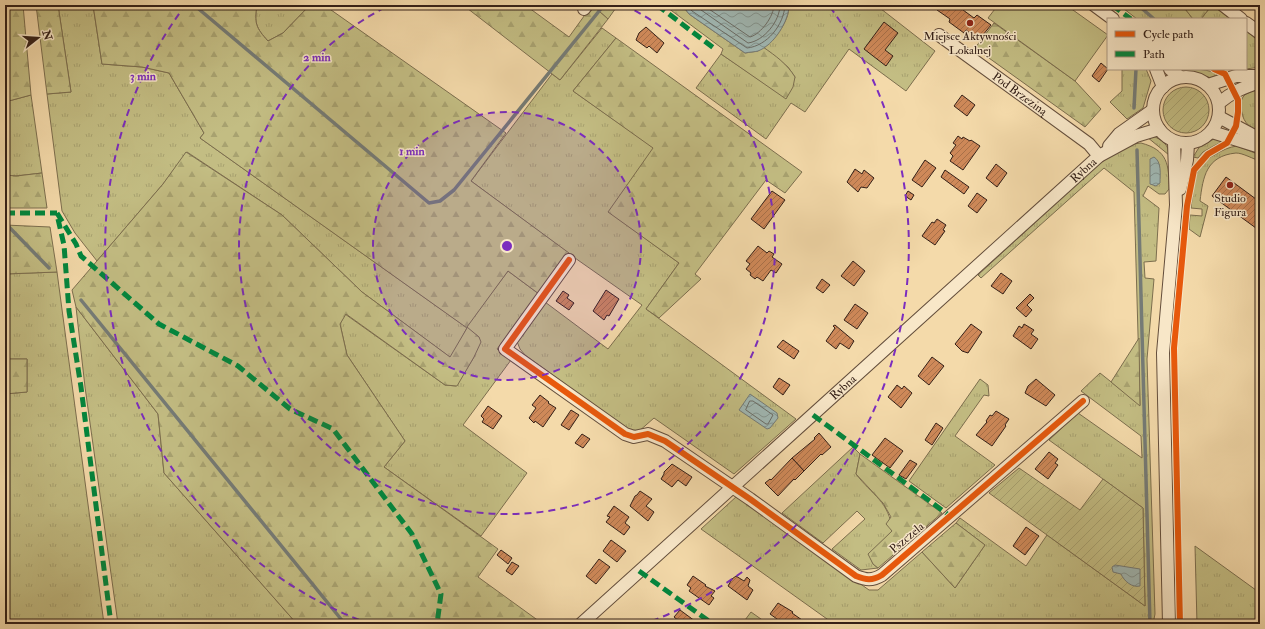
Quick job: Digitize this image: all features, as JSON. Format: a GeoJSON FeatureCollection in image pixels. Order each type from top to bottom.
{"type":"FeatureCollection","features":[{"type":"Feature","properties":{"kind":"street"},"geometry":{"type":"LineString","coordinates":[[1094,5],[1111,18]]}},
{"type":"Feature","properties":{"kind":"street"},"geometry":{"type":"LineString","coordinates":[[1223,5],[1240,18]]}},
{"type":"Feature","properties":{"kind":"street"},"geometry":{"type":"LineString","coordinates":[[1247,23],[1260,33]]}},
{"type":"Feature","properties":{"kind":"street","name":"Pod Brzeziną"},"geometry":{"type":"LineString","coordinates":[[938,35],[1103,153]]}},
{"type":"Feature","properties":{"kind":"street"},"geometry":{"type":"LineString","coordinates":[[1156,70],[1163,87]]}},
{"type":"Feature","properties":{"kind":"street"},"geometry":{"type":"LineString","coordinates":[[1171,70],[1180,77]]}},
{"type":"Feature","properties":{"kind":"street"},"geometry":{"type":"LineString","coordinates":[[1208,85],[1236,76],[1260,76]]}},
{"type":"Feature","properties":{"kind":"street"},"geometry":{"type":"LineString","coordinates":[[1180,77],[1191,77],[1202,80],[1216,94],[1219,103],[1219,117],[1212,132],[1204,138],[1188,144],[1174,142],[1159,130],[1153,110],[1155,99],[1163,87],[1169,81],[1180,77]]}},
{"type":"Feature","properties":{"kind":"street"},"geometry":{"type":"LineString","coordinates":[[1219,103],[1229,94],[1260,82]]}},
{"type":"Feature","properties":{"kind":"street","name":"Rybna"},"geometry":{"type":"LineString","coordinates":[[581,624],[1103,153],[1119,134],[1153,110]]}},
{"type":"Feature","properties":{"kind":"street"},"geometry":{"type":"LineString","coordinates":[[1219,117],[1260,139]]}},
{"type":"Feature","properties":{"kind":"street","name":"Rybna"},"geometry":{"type":"LineString","coordinates":[[1103,153],[1142,133],[1159,130]]}},
{"type":"Feature","properties":{"kind":"street"},"geometry":{"type":"LineString","coordinates":[[1212,132],[1260,147]]}},
{"type":"Feature","properties":{"kind":"street"},"geometry":{"type":"LineString","coordinates":[[1169,624],[1164,353],[1176,205],[1174,142]]}},
{"type":"Feature","properties":{"kind":"street"},"geometry":{"type":"LineString","coordinates":[[1176,205],[1187,160],[1188,144]]}},
{"type":"Feature","properties":{"kind":"street","name":"Pszczela"},"geometry":{"type":"LineString","coordinates":[[569,260],[505,349],[625,434],[634,437],[648,434],[665,440],[856,576],[864,580],[871,580],[882,575],[1083,401]]}},
{"type":"Feature","properties":{"kind":"green space"},"geometry":{"type":"Polygon","coordinates":[[[5,5],[23,5],[31,95],[5,102],[5,5]]]}},
{"type":"Feature","properties":{"kind":"green space"},"geometry":{"type":"Polygon","coordinates":[[[36,5],[58,5],[71,92],[47,94],[36,5]]]}},
{"type":"Feature","properties":{"kind":"green space"},"geometry":{"type":"Polygon","coordinates":[[[58,5],[93,5],[102,64],[142,67],[169,73],[204,133],[200,138],[466,327],[508,271],[539,294],[497,349],[511,360],[463,425],[527,473],[481,536],[384,467],[405,441],[347,355],[340,324],[345,314],[445,385],[456,386],[474,357],[479,337],[467,328],[451,358],[362,292],[282,215],[187,152],[163,184],[97,261],[75,233],[62,211],[47,94],[71,92],[58,5]]]}},
{"type":"Feature","properties":{"kind":"green space"},"geometry":{"type":"Polygon","coordinates":[[[93,5],[257,5],[256,21],[258,29],[268,41],[283,33],[310,5],[324,5],[506,133],[471,181],[569,253],[539,294],[508,271],[467,327],[479,337],[481,342],[457,386],[445,385],[346,314],[340,324],[347,355],[405,441],[384,467],[498,549],[478,577],[543,624],[297,624],[164,473],[158,414],[76,307],[72,290],[163,184],[186,152],[282,215],[362,292],[450,357],[467,328],[200,138],[204,133],[169,73],[142,67],[102,64],[93,5]]]}},
{"type":"Feature","properties":{"kind":"green space"},"geometry":{"type":"Polygon","coordinates":[[[257,5],[310,5],[283,33],[268,41],[258,29],[256,21],[257,5]]]}},
{"type":"Feature","properties":{"kind":"green space"},"geometry":{"type":"Polygon","coordinates":[[[463,5],[525,5],[569,37],[592,5],[608,19],[560,80],[463,5]]]}},
{"type":"Feature","properties":{"kind":"green space"},"geometry":{"type":"Polygon","coordinates":[[[592,5],[618,5],[608,19],[592,5]]]}},
{"type":"Feature","properties":{"kind":"green space"},"geometry":{"type":"Polygon","coordinates":[[[664,5],[682,5],[689,14],[745,53],[758,51],[763,47],[777,57],[785,64],[795,77],[793,87],[786,99],[721,54],[723,49],[664,5]]]}},
{"type":"Feature","properties":{"kind":"green space"},"geometry":{"type":"Polygon","coordinates":[[[789,5],[876,5],[935,51],[906,91],[849,49],[805,112],[791,103],[766,139],[696,88],[721,54],[786,98],[795,77],[788,67],[763,47],[773,39],[781,29],[787,17],[789,5]]]}},
{"type":"Feature","properties":{"kind":"green space"},"geometry":{"type":"Polygon","coordinates":[[[998,5],[1066,5],[1107,34],[1107,36],[1075,81],[988,18],[998,5]]]}},
{"type":"Feature","properties":{"kind":"green space"},"geometry":{"type":"Polygon","coordinates":[[[1119,5],[1182,5],[1192,18],[1136,18],[1119,5]]]}},
{"type":"Feature","properties":{"kind":"green space"},"geometry":{"type":"Polygon","coordinates":[[[1182,5],[1212,5],[1202,18],[1192,18],[1182,5]]]}},
{"type":"Feature","properties":{"kind":"green space"},"geometry":{"type":"Polygon","coordinates":[[[1212,5],[1229,18],[1202,18],[1212,5]]]}},
{"type":"Feature","properties":{"kind":"green space"},"geometry":{"type":"Polygon","coordinates":[[[994,23],[1075,81],[1101,109],[1085,127],[975,48],[994,23]]]}},
{"type":"Feature","properties":{"kind":"green space"},"geometry":{"type":"Polygon","coordinates":[[[602,28],[616,38],[573,91],[654,148],[609,212],[679,263],[646,309],[796,419],[734,474],[654,418],[638,432],[631,432],[525,355],[520,349],[516,339],[545,302],[608,349],[642,305],[575,258],[471,181],[552,74],[560,80],[602,28]]]}},
{"type":"Feature","properties":{"kind":"green space"},"geometry":{"type":"Polygon","coordinates":[[[1247,32],[1260,42],[1260,67],[1247,69],[1247,32]]]}},
{"type":"Feature","properties":{"kind":"green space"},"geometry":{"type":"Polygon","coordinates":[[[616,38],[802,172],[785,193],[766,180],[695,274],[701,279],[659,318],[646,309],[679,263],[608,212],[653,148],[573,91],[616,38]]]}},
{"type":"Feature","properties":{"kind":"green space"},"geometry":{"type":"Polygon","coordinates":[[[1122,70],[1146,70],[1151,81],[1143,108],[1127,119],[1110,102],[1122,91],[1122,70]]]}},
{"type":"Feature","properties":{"kind":"green space"},"geometry":{"type":"Polygon","coordinates":[[[1183,70],[1206,70],[1219,76],[1211,78],[1183,70]]]}},
{"type":"Feature","properties":{"kind":"green space"},"geometry":{"type":"Polygon","coordinates":[[[1181,87],[1191,87],[1199,91],[1205,97],[1209,105],[1209,115],[1205,123],[1199,129],[1191,133],[1181,133],[1173,129],[1167,123],[1163,115],[1163,105],[1167,97],[1173,91],[1181,87]]]}},
{"type":"Feature","properties":{"kind":"green space"},"geometry":{"type":"Polygon","coordinates":[[[1260,89],[1260,95],[1258,96],[1260,133],[1252,128],[1244,119],[1241,103],[1244,95],[1260,89]]]}},
{"type":"Feature","properties":{"kind":"green space"},"geometry":{"type":"Polygon","coordinates":[[[31,95],[42,173],[16,176],[5,175],[5,102],[31,95]]]}},
{"type":"Feature","properties":{"kind":"green space"},"geometry":{"type":"Polygon","coordinates":[[[1152,136],[1159,139],[1166,145],[1169,155],[1147,137],[1152,136]]]}},
{"type":"Feature","properties":{"kind":"green space"},"geometry":{"type":"Polygon","coordinates":[[[1214,139],[1222,139],[1221,142],[1203,152],[1198,158],[1193,157],[1200,146],[1214,139]]]}},
{"type":"Feature","properties":{"kind":"green space"},"geometry":{"type":"Polygon","coordinates":[[[1141,143],[1150,146],[1162,154],[1167,166],[1169,180],[1169,189],[1165,194],[1159,194],[1148,186],[1143,196],[1159,208],[1156,261],[1144,262],[1145,278],[1154,279],[1147,359],[1155,614],[1153,624],[834,624],[701,529],[737,496],[869,590],[878,590],[922,552],[955,588],[985,545],[956,523],[960,518],[1026,566],[1047,535],[1145,606],[1143,508],[1049,440],[1078,413],[1142,458],[1141,436],[1081,391],[1100,373],[1140,405],[1134,192],[1104,168],[981,278],[978,275],[1107,156],[1132,144],[1141,143]]]}},
{"type":"Feature","properties":{"kind":"green space"},"geometry":{"type":"Polygon","coordinates":[[[1237,146],[1260,155],[1260,161],[1236,153],[1218,158],[1212,163],[1205,176],[1201,192],[1200,201],[1208,206],[1200,237],[1189,229],[1190,215],[1202,216],[1202,209],[1191,208],[1194,184],[1198,170],[1208,159],[1224,150],[1237,146]]]}},
{"type":"Feature","properties":{"kind":"green space"},"geometry":{"type":"Polygon","coordinates":[[[42,173],[47,208],[5,208],[5,175],[16,176],[42,173]]]}},
{"type":"Feature","properties":{"kind":"green space"},"geometry":{"type":"Polygon","coordinates":[[[5,225],[50,227],[57,272],[5,274],[5,225]]]}},
{"type":"Feature","properties":{"kind":"green space"},"geometry":{"type":"Polygon","coordinates":[[[57,272],[104,624],[5,624],[5,394],[27,392],[27,359],[5,359],[5,274],[57,272]]]}},
{"type":"Feature","properties":{"kind":"green space"},"geometry":{"type":"Polygon","coordinates":[[[76,307],[158,414],[164,473],[297,624],[118,624],[85,387],[76,307]]]}},
{"type":"Feature","properties":{"kind":"green space"},"geometry":{"type":"Polygon","coordinates":[[[1139,338],[1140,406],[1111,382],[1139,338]]]}},
{"type":"Feature","properties":{"kind":"green space"},"geometry":{"type":"Polygon","coordinates":[[[5,359],[27,359],[27,392],[5,394],[5,359]]]}},
{"type":"Feature","properties":{"kind":"green space"},"geometry":{"type":"Polygon","coordinates":[[[980,379],[988,385],[989,396],[984,395],[955,436],[995,465],[946,508],[909,481],[980,379]]]}},
{"type":"Feature","properties":{"kind":"green space"},"geometry":{"type":"Polygon","coordinates":[[[853,447],[860,454],[856,474],[884,506],[891,521],[892,531],[869,554],[873,564],[878,568],[861,570],[832,549],[865,519],[857,511],[823,543],[782,513],[853,447]]]}},
{"type":"Feature","properties":{"kind":"green space"},"geometry":{"type":"Polygon","coordinates":[[[860,454],[942,513],[878,568],[873,564],[868,554],[892,531],[886,524],[891,517],[883,503],[856,474],[860,454]]]}},
{"type":"Feature","properties":{"kind":"green space"},"geometry":{"type":"Polygon","coordinates":[[[1019,468],[1080,510],[1103,479],[1143,508],[1145,606],[989,493],[1019,468]]]}},
{"type":"Feature","properties":{"kind":"green space"},"geometry":{"type":"Polygon","coordinates":[[[956,523],[985,545],[955,588],[922,552],[956,523]]]}},
{"type":"Feature","properties":{"kind":"green space"},"geometry":{"type":"Polygon","coordinates":[[[1195,546],[1260,593],[1260,624],[1197,624],[1195,546]]]}},
{"type":"Feature","properties":{"kind":"green space"},"geometry":{"type":"Polygon","coordinates":[[[751,612],[768,624],[742,624],[751,612]]]}},
{"type":"Feature","properties":{"kind":"water"},"geometry":{"type":"Polygon","coordinates":[[[682,5],[789,5],[786,18],[780,32],[770,44],[758,51],[745,53],[689,14],[682,5]]]}},
{"type":"Feature","properties":{"kind":"water"},"geometry":{"type":"Polygon","coordinates":[[[1154,157],[1157,159],[1160,168],[1160,183],[1156,186],[1150,184],[1150,159],[1154,157]]]}},
{"type":"Feature","properties":{"kind":"water"},"geometry":{"type":"Polygon","coordinates":[[[750,394],[777,413],[778,418],[770,428],[767,429],[739,410],[750,394]]]}},
{"type":"Feature","properties":{"kind":"water"},"geometry":{"type":"Polygon","coordinates":[[[1115,565],[1140,569],[1140,586],[1131,585],[1121,574],[1113,572],[1112,567],[1115,565]]]}},
{"type":"Feature","properties":{"kind":"building","name":"Miejsce Aktywności Lokalnej"},"geometry":{"type":"Polygon","coordinates":[[[941,5],[961,5],[959,7],[974,18],[977,15],[991,25],[979,40],[966,30],[964,33],[949,22],[950,19],[937,10],[941,5]]]}},
{"type":"Feature","properties":{"kind":"building"},"geometry":{"type":"Polygon","coordinates":[[[884,22],[898,33],[885,50],[893,56],[886,66],[864,49],[884,22]]]}},
{"type":"Feature","properties":{"kind":"building"},"geometry":{"type":"Polygon","coordinates":[[[646,27],[664,43],[657,53],[649,46],[647,48],[636,40],[639,33],[646,27]]]}},
{"type":"Feature","properties":{"kind":"building"},"geometry":{"type":"Polygon","coordinates":[[[1101,63],[1107,68],[1099,82],[1092,76],[1101,63]]]}},
{"type":"Feature","properties":{"kind":"building"},"geometry":{"type":"Polygon","coordinates":[[[962,95],[975,105],[967,116],[954,106],[962,95]]]}},
{"type":"Feature","properties":{"kind":"building"},"geometry":{"type":"Polygon","coordinates":[[[958,136],[962,139],[963,137],[970,141],[971,140],[980,146],[963,170],[950,161],[953,156],[950,153],[956,145],[953,143],[958,136]]]}},
{"type":"Feature","properties":{"kind":"building"},"geometry":{"type":"Polygon","coordinates":[[[925,160],[936,168],[922,187],[912,180],[925,160]]]}},
{"type":"Feature","properties":{"kind":"building"},"geometry":{"type":"Polygon","coordinates":[[[996,164],[1007,173],[997,187],[986,178],[996,164]]]}},
{"type":"Feature","properties":{"kind":"building"},"geometry":{"type":"Polygon","coordinates":[[[855,169],[862,174],[864,170],[874,178],[867,188],[861,187],[858,192],[847,182],[855,169]]]}},
{"type":"Feature","properties":{"kind":"building"},"geometry":{"type":"Polygon","coordinates":[[[945,170],[969,187],[964,194],[941,177],[945,170]]]}},
{"type":"Feature","properties":{"kind":"building"},"geometry":{"type":"Polygon","coordinates":[[[1226,177],[1260,202],[1260,231],[1212,196],[1226,177]]]}},
{"type":"Feature","properties":{"kind":"building"},"geometry":{"type":"Polygon","coordinates":[[[772,191],[785,200],[764,229],[751,219],[772,191]]]}},
{"type":"Feature","properties":{"kind":"building"},"geometry":{"type":"Polygon","coordinates":[[[908,191],[914,195],[911,200],[905,196],[908,191]]]}},
{"type":"Feature","properties":{"kind":"building"},"geometry":{"type":"Polygon","coordinates":[[[977,193],[987,200],[977,213],[968,206],[977,193]]]}},
{"type":"Feature","properties":{"kind":"building"},"geometry":{"type":"Polygon","coordinates":[[[937,219],[946,225],[943,230],[945,231],[935,245],[922,236],[932,222],[934,223],[937,219]]]}},
{"type":"Feature","properties":{"kind":"building"},"geometry":{"type":"Polygon","coordinates":[[[758,246],[767,253],[769,251],[774,254],[772,257],[782,264],[776,273],[771,270],[763,281],[757,277],[755,279],[746,269],[750,264],[746,261],[758,246]]]}},
{"type":"Feature","properties":{"kind":"building"},"geometry":{"type":"Polygon","coordinates":[[[853,261],[865,271],[854,286],[841,276],[853,261]]]}},
{"type":"Feature","properties":{"kind":"building"},"geometry":{"type":"Polygon","coordinates":[[[1001,273],[1012,281],[1003,294],[991,286],[1001,273]]]}},
{"type":"Feature","properties":{"kind":"building"},"geometry":{"type":"Polygon","coordinates":[[[822,279],[830,285],[823,293],[816,288],[822,279]]]}},
{"type":"Feature","properties":{"kind":"building"},"geometry":{"type":"Polygon","coordinates":[[[606,290],[619,299],[609,316],[607,315],[604,320],[593,311],[606,290]]]}},
{"type":"Feature","properties":{"kind":"building"},"geometry":{"type":"Polygon","coordinates":[[[563,291],[569,295],[567,298],[574,303],[569,310],[556,301],[563,291]]]}},
{"type":"Feature","properties":{"kind":"building"},"geometry":{"type":"Polygon","coordinates":[[[1030,294],[1034,298],[1027,305],[1032,310],[1026,317],[1016,308],[1030,294]]]}},
{"type":"Feature","properties":{"kind":"building"},"geometry":{"type":"Polygon","coordinates":[[[855,304],[868,313],[857,329],[844,320],[855,304]]]}},
{"type":"Feature","properties":{"kind":"building"},"geometry":{"type":"Polygon","coordinates":[[[971,324],[982,332],[968,353],[962,351],[955,344],[971,324]]]}},
{"type":"Feature","properties":{"kind":"building"},"geometry":{"type":"Polygon","coordinates":[[[1024,324],[1034,330],[1031,334],[1038,339],[1031,349],[1013,336],[1019,326],[1022,328],[1024,324]]]}},
{"type":"Feature","properties":{"kind":"building"},"geometry":{"type":"Polygon","coordinates":[[[835,325],[854,341],[849,349],[840,343],[836,349],[826,341],[835,328],[833,326],[835,325]]]}},
{"type":"Feature","properties":{"kind":"building"},"geometry":{"type":"Polygon","coordinates":[[[783,340],[799,351],[794,359],[777,347],[783,340]]]}},
{"type":"Feature","properties":{"kind":"building"},"geometry":{"type":"Polygon","coordinates":[[[932,357],[944,366],[929,385],[918,376],[932,357]]]}},
{"type":"Feature","properties":{"kind":"building"},"geometry":{"type":"Polygon","coordinates":[[[779,378],[790,385],[783,395],[773,387],[779,378]]]}},
{"type":"Feature","properties":{"kind":"building"},"geometry":{"type":"Polygon","coordinates":[[[1036,379],[1055,395],[1046,406],[1025,393],[1028,386],[1036,379]]]}},
{"type":"Feature","properties":{"kind":"building"},"geometry":{"type":"Polygon","coordinates":[[[897,385],[902,389],[904,386],[912,393],[901,408],[888,397],[897,385]]]}},
{"type":"Feature","properties":{"kind":"building"},"geometry":{"type":"Polygon","coordinates":[[[540,395],[556,408],[543,427],[535,421],[534,423],[529,418],[536,408],[532,405],[540,395]]]}},
{"type":"Feature","properties":{"kind":"building"},"geometry":{"type":"Polygon","coordinates":[[[488,406],[502,416],[493,429],[482,422],[484,419],[481,416],[488,406]]]}},
{"type":"Feature","properties":{"kind":"building"},"geometry":{"type":"Polygon","coordinates":[[[571,410],[579,415],[569,430],[561,425],[571,410]]]}},
{"type":"Feature","properties":{"kind":"building"},"geometry":{"type":"Polygon","coordinates":[[[996,411],[1009,419],[992,446],[976,435],[987,422],[986,421],[990,415],[992,416],[996,411]]]}},
{"type":"Feature","properties":{"kind":"building"},"geometry":{"type":"Polygon","coordinates":[[[936,423],[943,428],[932,445],[925,440],[936,423]]]}},
{"type":"Feature","properties":{"kind":"building"},"geometry":{"type":"Polygon","coordinates":[[[819,433],[831,447],[822,455],[821,454],[804,471],[792,458],[815,439],[814,438],[819,433]]]}},
{"type":"Feature","properties":{"kind":"building"},"geometry":{"type":"Polygon","coordinates":[[[582,434],[590,439],[583,448],[575,443],[582,434]]]}},
{"type":"Feature","properties":{"kind":"building"},"geometry":{"type":"Polygon","coordinates":[[[885,438],[903,451],[890,468],[872,455],[885,438]]]}},
{"type":"Feature","properties":{"kind":"building"},"geometry":{"type":"Polygon","coordinates":[[[1049,452],[1058,459],[1055,463],[1058,465],[1048,479],[1035,469],[1049,452]]]}},
{"type":"Feature","properties":{"kind":"building"},"geometry":{"type":"Polygon","coordinates":[[[792,458],[804,471],[778,496],[765,483],[770,479],[771,480],[792,458]]]}},
{"type":"Feature","properties":{"kind":"building"},"geometry":{"type":"Polygon","coordinates":[[[910,460],[917,464],[906,479],[899,475],[910,460]]]}},
{"type":"Feature","properties":{"kind":"building"},"geometry":{"type":"Polygon","coordinates":[[[672,464],[692,477],[686,486],[678,480],[672,487],[661,479],[664,472],[672,464]]]}},
{"type":"Feature","properties":{"kind":"building"},"geometry":{"type":"Polygon","coordinates":[[[640,491],[652,499],[646,506],[654,512],[648,521],[630,506],[635,496],[640,491]]]}},
{"type":"Feature","properties":{"kind":"building"},"geometry":{"type":"Polygon","coordinates":[[[614,506],[629,517],[625,523],[630,527],[624,535],[606,522],[610,517],[607,516],[614,506]]]}},
{"type":"Feature","properties":{"kind":"building"},"geometry":{"type":"Polygon","coordinates":[[[1026,527],[1039,536],[1025,555],[1013,546],[1026,527]]]}},
{"type":"Feature","properties":{"kind":"building"},"geometry":{"type":"Polygon","coordinates":[[[611,540],[626,551],[617,562],[603,551],[611,540]]]}},
{"type":"Feature","properties":{"kind":"building"},"geometry":{"type":"Polygon","coordinates":[[[501,550],[512,558],[508,564],[497,555],[501,550]]]}},
{"type":"Feature","properties":{"kind":"building"},"geometry":{"type":"Polygon","coordinates":[[[599,559],[610,567],[596,584],[586,576],[599,559]]]}},
{"type":"Feature","properties":{"kind":"building"},"geometry":{"type":"Polygon","coordinates":[[[512,562],[519,566],[512,575],[506,571],[512,562]]]}},
{"type":"Feature","properties":{"kind":"building"},"geometry":{"type":"Polygon","coordinates":[[[693,576],[706,585],[705,586],[715,591],[711,596],[714,598],[709,605],[689,591],[691,588],[687,585],[693,576]]]}},
{"type":"Feature","properties":{"kind":"building"},"geometry":{"type":"Polygon","coordinates":[[[736,576],[744,581],[747,577],[750,580],[748,586],[753,590],[747,600],[728,586],[732,579],[736,576]]]}},
{"type":"Feature","properties":{"kind":"building"},"geometry":{"type":"Polygon","coordinates":[[[778,603],[793,612],[792,613],[802,620],[799,624],[784,624],[770,614],[778,603]]]}},
{"type":"Feature","properties":{"kind":"building"},"geometry":{"type":"Polygon","coordinates":[[[680,610],[699,624],[683,624],[674,617],[680,610]]]}},
{"type":"Feature","properties":{"kind":"waterway"},"geometry":{"type":"LineString","coordinates":[[194,5],[429,203],[440,201],[454,190],[604,5]]}},
{"type":"Feature","properties":{"kind":"waterway"},"geometry":{"type":"LineString","coordinates":[[1138,5],[1153,18]]}},
{"type":"Feature","properties":{"kind":"waterway"},"geometry":{"type":"LineString","coordinates":[[1134,108],[1136,70]]}},
{"type":"Feature","properties":{"kind":"waterway"},"geometry":{"type":"LineString","coordinates":[[1137,150],[1150,624]]}},
{"type":"Feature","properties":{"kind":"waterway"},"geometry":{"type":"LineString","coordinates":[[9,227],[49,268]]}},
{"type":"Feature","properties":{"kind":"waterway"},"geometry":{"type":"LineString","coordinates":[[81,300],[345,624]]}},
{"type":"Feature","properties":{"kind":"marked path"},"geometry":{"type":"LineString","coordinates":[[657,5],[715,49]]}},
{"type":"Feature","properties":{"kind":"marked path"},"geometry":{"type":"LineString","coordinates":[[1112,5],[1130,18]]}},
{"type":"Feature","properties":{"kind":"marked path"},"geometry":{"type":"LineString","coordinates":[[5,213],[57,213]]}},
{"type":"Feature","properties":{"kind":"marked path"},"geometry":{"type":"LineString","coordinates":[[57,213],[76,244],[81,256],[159,324],[238,366],[290,409],[333,429],[412,534],[441,594],[437,624]]}},
{"type":"Feature","properties":{"kind":"marked path"},"geometry":{"type":"LineString","coordinates":[[58,219],[64,245],[69,311],[81,387],[111,624]]}},
{"type":"Feature","properties":{"kind":"marked path"},"geometry":{"type":"LineString","coordinates":[[813,415],[950,516]]}},
{"type":"Feature","properties":{"kind":"marked path"},"geometry":{"type":"LineString","coordinates":[[639,571],[713,624]]}},
{"type":"Feature","properties":{"kind":"cycle path"},"geometry":{"type":"LineString","coordinates":[[1180,624],[1174,348],[1187,206],[1194,170],[1208,154],[1227,143],[1236,126],[1238,112],[1238,100],[1225,74],[1216,70]]}},
{"type":"Feature","properties":{"kind":"cycle path"},"geometry":{"type":"LineString","coordinates":[[569,260],[505,349],[625,434],[634,437],[648,434],[665,441],[750,499],[856,576],[863,578],[872,579],[882,575],[1083,401]]}},
{"type":"Feature","properties":{"kind":"place","name":"Miejsce Aktywności Lokalnej"},"geometry":{"type":"Point","coordinates":[970,23]}},
{"type":"Feature","properties":{"kind":"place","name":"Studio Figura"},"geometry":{"type":"Point","coordinates":[1230,185]}}]}
